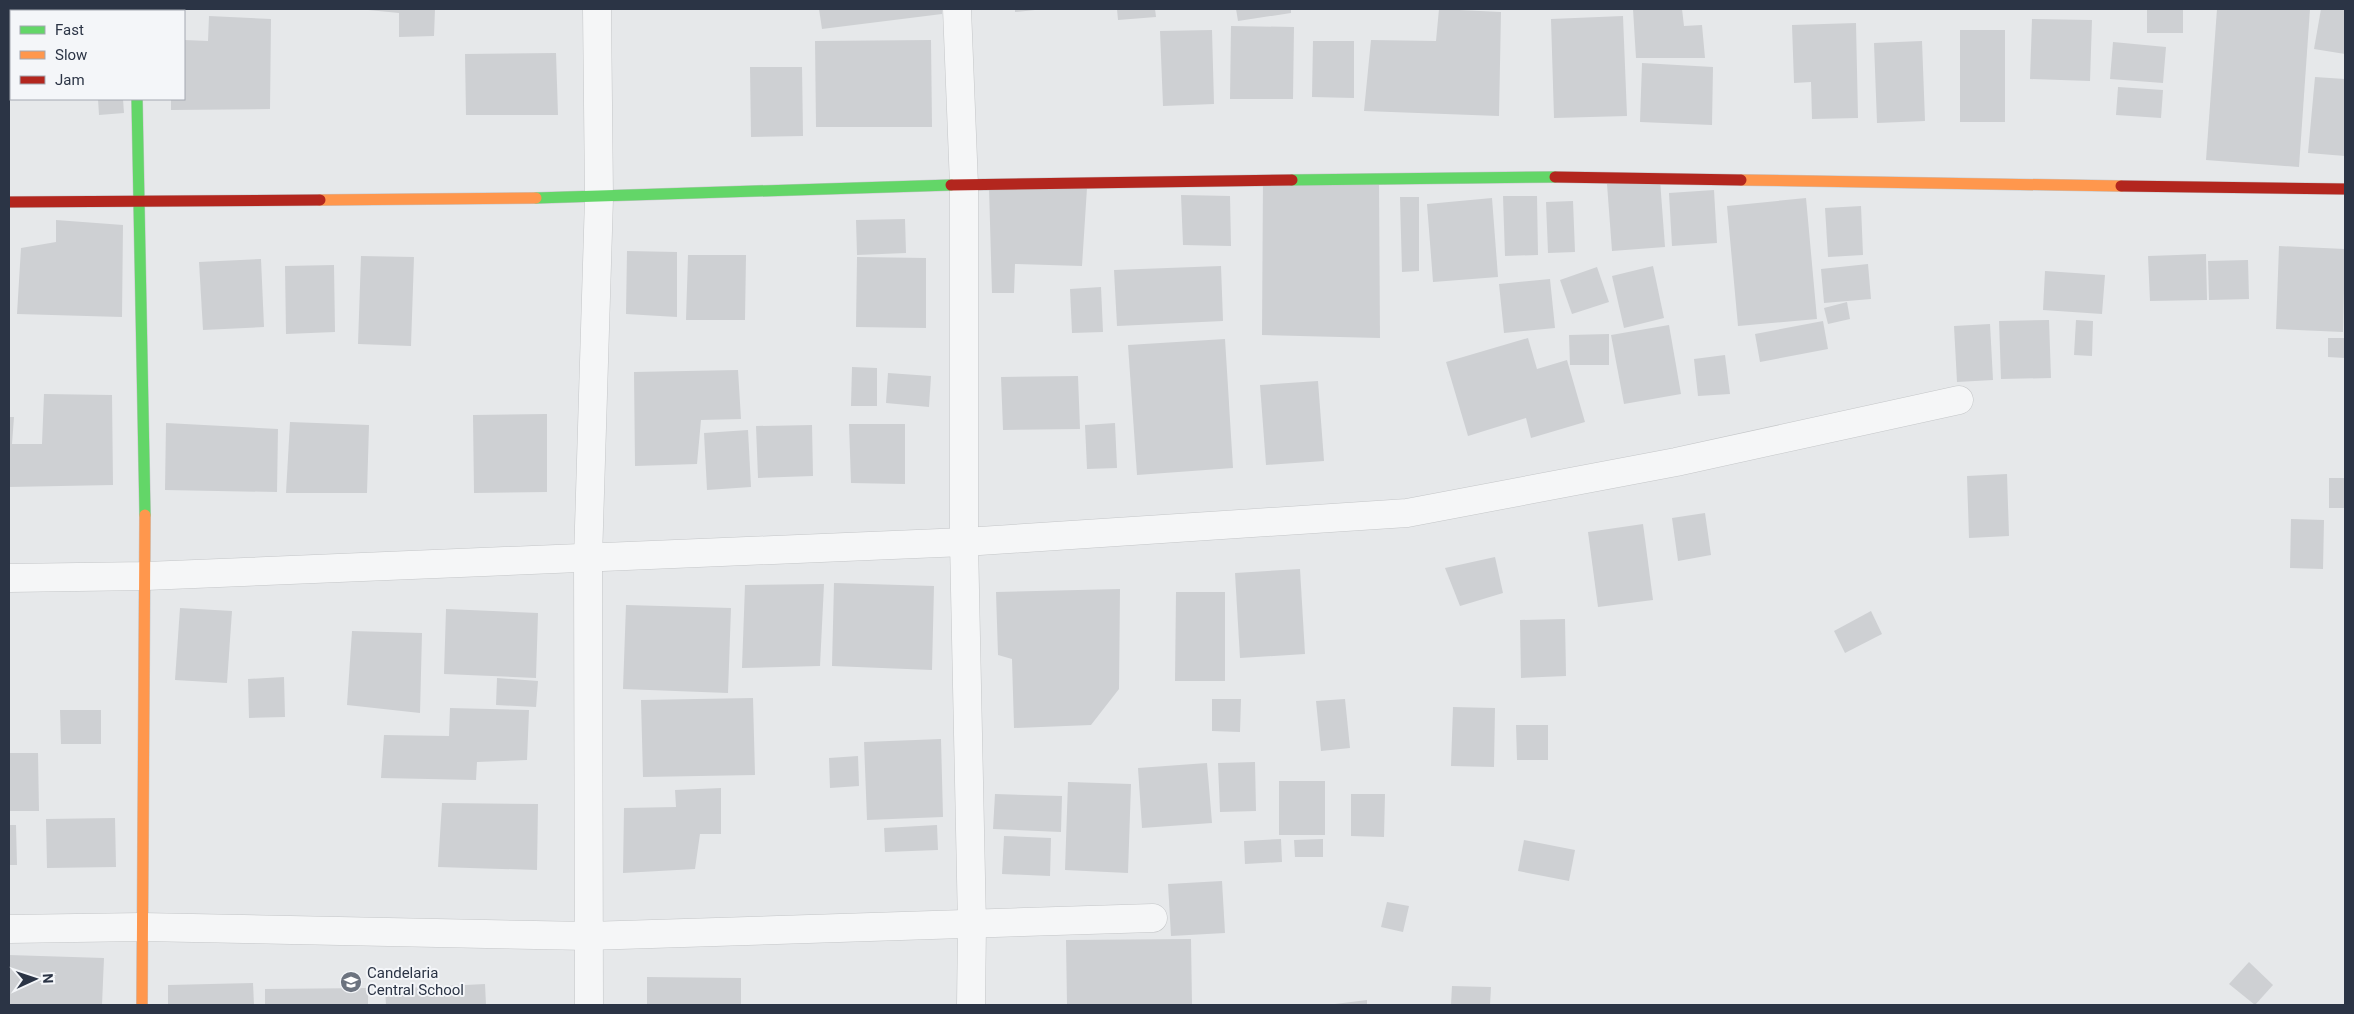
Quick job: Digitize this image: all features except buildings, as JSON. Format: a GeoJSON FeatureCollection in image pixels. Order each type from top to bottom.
{"type":"FeatureCollection","features":[{"type":"Feature","properties":{"kind":"street"},"geometry":{"type":"LineString","coordinates":[[589,1005],[588,559],[599,198],[597,9]]}},
{"type":"Feature","properties":{"kind":"street"},"geometry":{"type":"LineString","coordinates":[[957,9],[964,185],[964,542],[972,925],[971,1005]]}},
{"type":"Feature","properties":{"kind":"street"},"geometry":{"type":"LineString","coordinates":[[137,100],[146,576],[142,1005]]}},
{"type":"Feature","properties":{"kind":"street"},"geometry":{"type":"LineString","coordinates":[[9,202],[599,198],[964,185],[1506,176],[2345,189]]}},
{"type":"Feature","properties":{"kind":"street"},"geometry":{"type":"LineString","coordinates":[[9,578],[146,576],[964,542],[1407,513],[1676,462],[1960,400]]}},
{"type":"Feature","properties":{"kind":"street"},"geometry":{"type":"LineString","coordinates":[[9,929],[142,927],[588,936],[1152,918]]}},
{"type":"Feature","properties":{"kind":"traffic: fast"},"geometry":{"type":"LineString","coordinates":[[137,100],[145,515]]}},
{"type":"Feature","properties":{"kind":"traffic: fast"},"geometry":{"type":"LineString","coordinates":[[1292,180],[1555,177]]}},
{"type":"Feature","properties":{"kind":"traffic: fast"},"geometry":{"type":"LineString","coordinates":[[536,198],[951,185]]}},
{"type":"Feature","properties":{"kind":"traffic: slow"},"geometry":{"type":"LineString","coordinates":[[1741,180],[2121,186]]}},
{"type":"Feature","properties":{"kind":"traffic: slow"},"geometry":{"type":"LineString","coordinates":[[320,200],[536,198]]}},
{"type":"Feature","properties":{"kind":"traffic: slow"},"geometry":{"type":"LineString","coordinates":[[142,1005],[145,515]]}},
{"type":"Feature","properties":{"kind":"traffic: jam"},"geometry":{"type":"LineString","coordinates":[[1555,177],[1741,180]]}},
{"type":"Feature","properties":{"kind":"traffic: jam"},"geometry":{"type":"LineString","coordinates":[[951,185],[1292,180]]}},
{"type":"Feature","properties":{"kind":"traffic: jam"},"geometry":{"type":"LineString","coordinates":[[2121,186],[2345,189]]}},
{"type":"Feature","properties":{"kind":"traffic: jam"},"geometry":{"type":"LineString","coordinates":[[9,202],[320,200]]}},
{"type":"Feature","properties":{"kind":"place","name":"Candelaria Central School"},"geometry":{"type":"Point","coordinates":[351,982]}}]}
